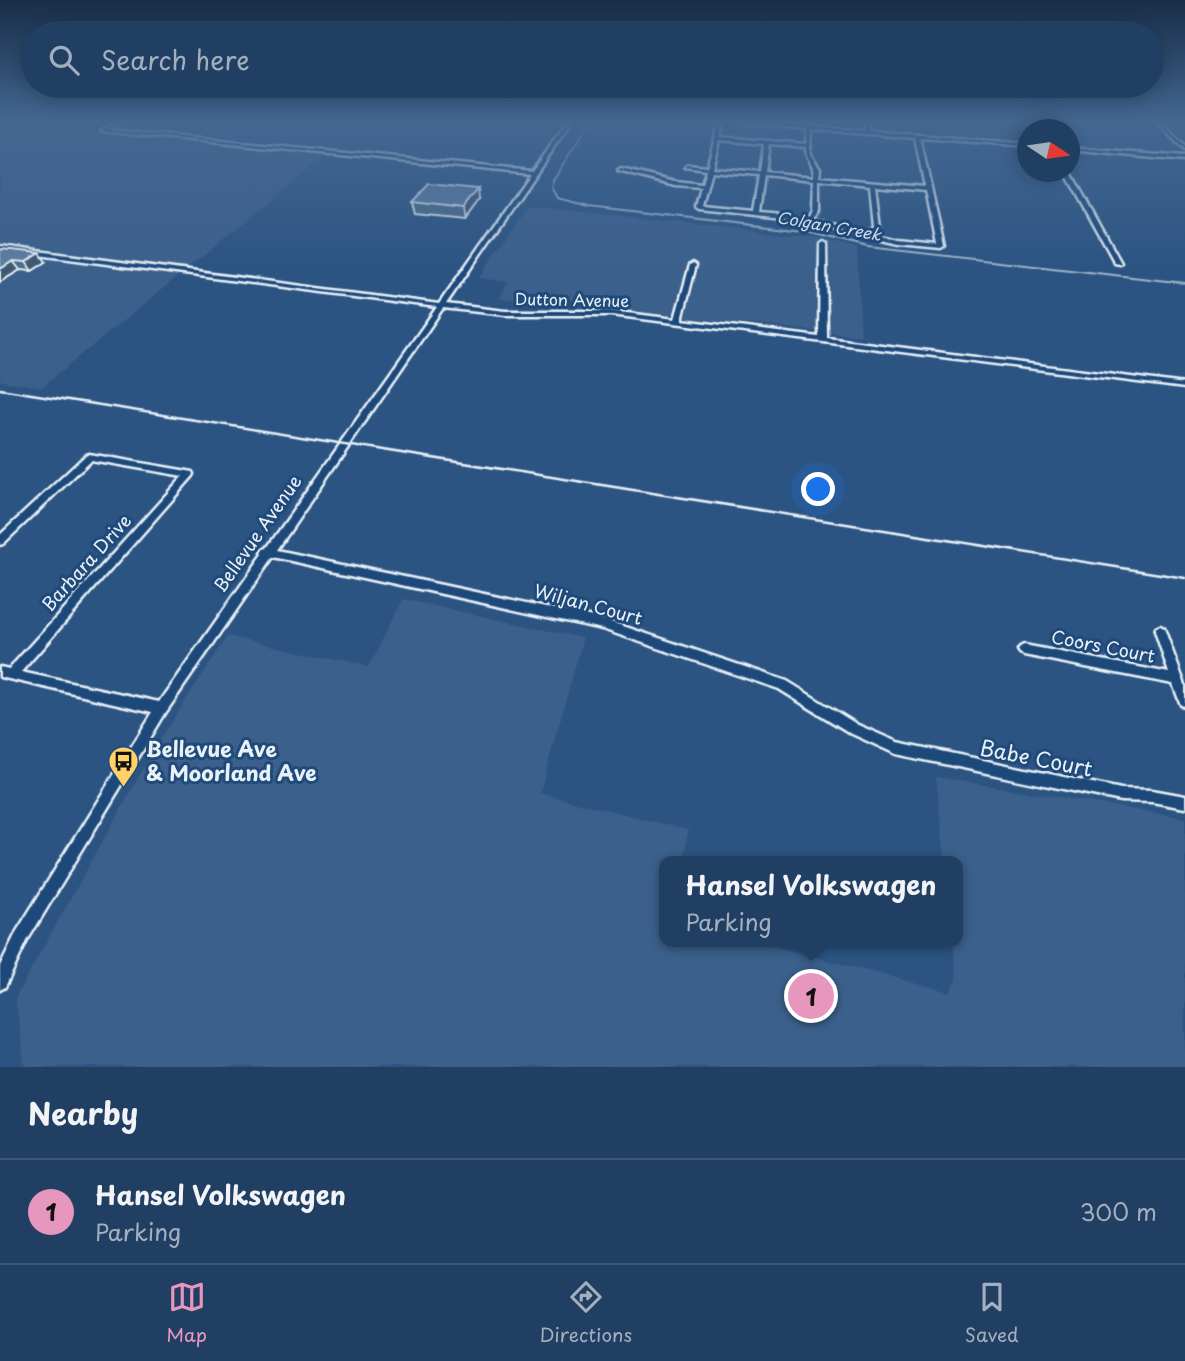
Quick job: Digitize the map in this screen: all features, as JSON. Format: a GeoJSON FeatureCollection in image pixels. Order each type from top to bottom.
{"type":"FeatureCollection","features":[{"type":"Feature","properties":{"kind":"street"},"geometry":{"type":"LineString","coordinates":[[521,172],[533,173]]}},
{"type":"Feature","properties":{"kind":"street"},"geometry":{"type":"LineString","coordinates":[[624,172],[676,184],[703,187]]}},
{"type":"Feature","properties":{"kind":"street"},"geometry":{"type":"LineString","coordinates":[[708,172],[699,207],[810,221],[899,242],[941,246],[924,172]]}},
{"type":"Feature","properties":{"kind":"street"},"geometry":{"type":"LineString","coordinates":[[749,172],[927,188]]}},
{"type":"Feature","properties":{"kind":"street"},"geometry":{"type":"LineString","coordinates":[[810,221],[816,211],[817,172]]}},
{"type":"Feature","properties":{"kind":"street","name":"Bellevue Avenue"},"geometry":{"type":"LineString","coordinates":[[0,982],[22,936],[162,708],[267,552],[533,173]]}},
{"type":"Feature","properties":{"kind":"street"},"geometry":{"type":"LineString","coordinates":[[756,213],[762,173]]}},
{"type":"Feature","properties":{"kind":"street"},"geometry":{"type":"LineString","coordinates":[[1073,182],[1118,263]]}},
{"type":"Feature","properties":{"kind":"street"},"geometry":{"type":"LineString","coordinates":[[869,235],[877,226],[872,183]]}},
{"type":"Feature","properties":{"kind":"street"},"geometry":{"type":"LineString","coordinates":[[823,244],[823,340]]}},
{"type":"Feature","properties":{"kind":"street","name":"Dutton Avenue"},"geometry":{"type":"LineString","coordinates":[[0,248],[442,306],[505,313],[611,313],[1185,386]]}},
{"type":"Feature","properties":{"kind":"street"},"geometry":{"type":"LineString","coordinates":[[678,321],[693,265]]}},
{"type":"Feature","properties":{"kind":"street","name":"Barbara Drive"},"geometry":{"type":"LineString","coordinates":[[0,541],[89,457],[190,474],[6,673]]}},
{"type":"Feature","properties":{"kind":"street","name":"Wiljan Court"},"geometry":{"type":"LineString","coordinates":[[267,552],[602,624],[783,685],[855,729],[881,741]]}},
{"type":"Feature","properties":{"kind":"street"},"geometry":{"type":"LineString","coordinates":[[1160,631],[1185,701]]}},
{"type":"Feature","properties":{"kind":"street","name":"Coors Court"},"geometry":{"type":"LineString","coordinates":[[1024,650],[1176,679]]}},
{"type":"Feature","properties":{"kind":"street"},"geometry":{"type":"LineString","coordinates":[[6,673],[162,708]]}},
{"type":"Feature","properties":{"kind":"street","name":"Babe Court"},"geometry":{"type":"LineString","coordinates":[[881,741],[920,754],[1062,784],[1121,795],[1152,796],[1185,802]]}},
{"type":"Feature","properties":{"kind":"shaded area"},"geometry":{"type":"Polygon","coordinates":[[[0,172],[307,172],[42,387],[0,381],[0,172]]]}},
{"type":"Feature","properties":{"kind":"shaded area"},"geometry":{"type":"Polygon","coordinates":[[[531,206],[812,237],[857,248],[861,336],[622,311],[625,301],[499,299],[508,282],[478,278],[526,208],[531,206]]]}},
{"type":"Feature","properties":{"kind":"shaded area"},"geometry":{"type":"Polygon","coordinates":[[[403,599],[583,638],[540,793],[688,830],[685,856],[659,856],[659,947],[776,947],[950,992],[957,979],[954,947],[963,947],[963,856],[944,856],[936,777],[1185,818],[1185,1067],[25,1067],[15,998],[156,746],[228,636],[369,667],[403,599]]]}},
{"type":"Feature","properties":{"kind":"building"},"geometry":{"type":"Polygon","coordinates":[[[429,184],[478,189],[463,208],[412,202],[429,184]]]}},
{"type":"Feature","properties":{"kind":"building"},"geometry":{"type":"Polygon","coordinates":[[[2,249],[40,253],[26,262],[13,261],[0,269],[2,249]]]}},
{"type":"Feature","properties":{"kind":"waterway","name":"Colgan Creek"},"geometry":{"type":"LineString","coordinates":[[558,172],[551,187],[557,198],[589,206],[803,231],[868,247],[1185,283]]}},
{"type":"Feature","properties":{"kind":"railway"},"geometry":{"type":"LineString","coordinates":[[0,389],[1185,578]]}},
{"type":"Feature","properties":{"kind":"place","name":"Bellevue Ave & Moorland Ave"},"geometry":{"type":"Point","coordinates":[123,789]}},
{"type":"Feature","properties":{"kind":"place","name":"Hansel Volkswagen"},"geometry":{"type":"Point","coordinates":[811,996]}}]}
